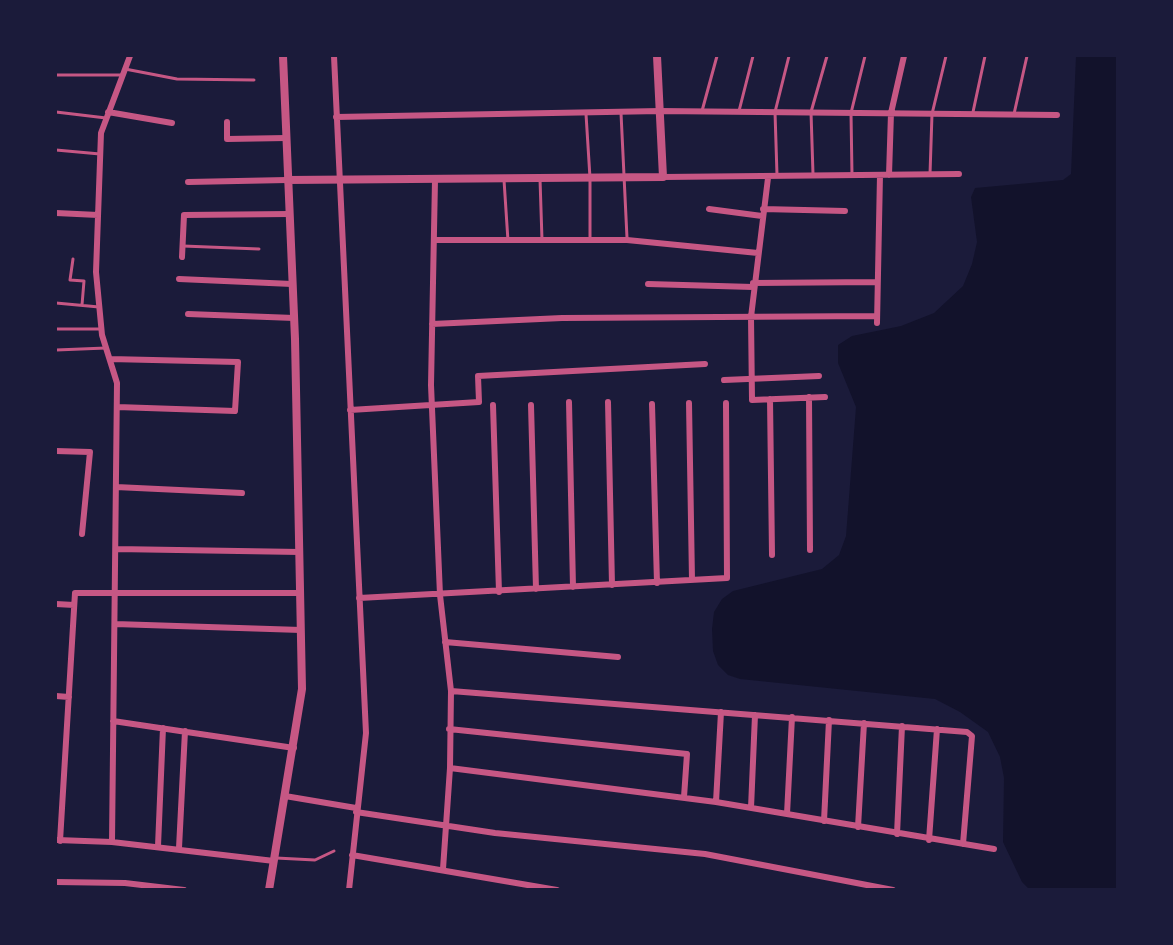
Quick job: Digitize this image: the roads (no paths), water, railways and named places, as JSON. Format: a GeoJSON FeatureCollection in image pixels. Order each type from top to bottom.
{"type":"FeatureCollection","features":[{"type":"Feature","properties":{"kind":"street"},"geometry":{"type":"LineString","coordinates":[[112,842],[117,383],[101,329],[96,272],[100,133],[130,56]]}},
{"type":"Feature","properties":{"kind":"street"},"geometry":{"type":"LineString","coordinates":[[269,890],[302,689],[294,318],[283,56]]}},
{"type":"Feature","properties":{"kind":"street"},"geometry":{"type":"LineString","coordinates":[[334,56],[366,733],[349,890]]}},
{"type":"Feature","properties":{"kind":"street"},"geometry":{"type":"LineString","coordinates":[[657,56],[663,177]]}},
{"type":"Feature","properties":{"kind":"street"},"geometry":{"type":"LineString","coordinates":[[889,175],[891,113],[904,56]]}},
{"type":"Feature","properties":{"kind":"street"},"geometry":{"type":"LineString","coordinates":[[336,117],[621,111],[1057,115]]}},
{"type":"Feature","properties":{"kind":"street"},"geometry":{"type":"LineString","coordinates":[[107,115],[172,123]]}},
{"type":"Feature","properties":{"kind":"street"},"geometry":{"type":"LineString","coordinates":[[227,122],[227,139],[286,138]]}},
{"type":"Feature","properties":{"kind":"street"},"geometry":{"type":"LineString","coordinates":[[188,182],[768,178],[777,176],[958,174]]}},
{"type":"Feature","properties":{"kind":"street"},"geometry":{"type":"LineString","coordinates":[[432,324],[562,318],[751,317],[877,320],[880,175]]}},
{"type":"Feature","properties":{"kind":"street"},"geometry":{"type":"LineString","coordinates":[[768,178],[753,285],[752,400],[825,397]]}},
{"type":"Feature","properties":{"kind":"street"},"geometry":{"type":"LineString","coordinates":[[435,180],[432,404],[440,595],[451,691],[450,768],[443,869]]}},
{"type":"Feature","properties":{"kind":"street"},"geometry":{"type":"LineString","coordinates":[[709,209],[762,213],[845,211]]}},
{"type":"Feature","properties":{"kind":"street"},"geometry":{"type":"LineString","coordinates":[[56,213],[98,215]]}},
{"type":"Feature","properties":{"kind":"street"},"geometry":{"type":"LineString","coordinates":[[182,257],[184,215],[289,214]]}},
{"type":"Feature","properties":{"kind":"street"},"geometry":{"type":"LineString","coordinates":[[434,240],[627,240],[758,253]]}},
{"type":"Feature","properties":{"kind":"street"},"geometry":{"type":"LineString","coordinates":[[179,279],[292,284]]}},
{"type":"Feature","properties":{"kind":"street"},"geometry":{"type":"LineString","coordinates":[[648,284],[753,285],[877,282]]}},
{"type":"Feature","properties":{"kind":"street"},"geometry":{"type":"LineString","coordinates":[[188,314],[294,318]]}},
{"type":"Feature","properties":{"kind":"street"},"geometry":{"type":"LineString","coordinates":[[110,359],[238,362],[235,411],[117,407]]}},
{"type":"Feature","properties":{"kind":"street"},"geometry":{"type":"LineString","coordinates":[[350,410],[479,402],[478,376],[705,364]]}},
{"type":"Feature","properties":{"kind":"street"},"geometry":{"type":"LineString","coordinates":[[724,380],[819,376]]}},
{"type":"Feature","properties":{"kind":"street"},"geometry":{"type":"LineString","coordinates":[[809,397],[810,550]]}},
{"type":"Feature","properties":{"kind":"street"},"geometry":{"type":"LineString","coordinates":[[770,399],[772,555]]}},
{"type":"Feature","properties":{"kind":"street"},"geometry":{"type":"LineString","coordinates":[[569,402],[573,587]]}},
{"type":"Feature","properties":{"kind":"street"},"geometry":{"type":"LineString","coordinates":[[608,402],[612,585]]}},
{"type":"Feature","properties":{"kind":"street"},"geometry":{"type":"LineString","coordinates":[[689,403],[692,580]]}},
{"type":"Feature","properties":{"kind":"street"},"geometry":{"type":"LineString","coordinates":[[359,598],[727,578],[726,403]]}},
{"type":"Feature","properties":{"kind":"street"},"geometry":{"type":"LineString","coordinates":[[652,404],[657,583]]}},
{"type":"Feature","properties":{"kind":"street"},"geometry":{"type":"LineString","coordinates":[[493,405],[499,592]]}},
{"type":"Feature","properties":{"kind":"street"},"geometry":{"type":"LineString","coordinates":[[531,405],[536,589]]}},
{"type":"Feature","properties":{"kind":"street"},"geometry":{"type":"LineString","coordinates":[[56,451],[90,452],[82,534]]}},
{"type":"Feature","properties":{"kind":"street"},"geometry":{"type":"LineString","coordinates":[[116,487],[242,493]]}},
{"type":"Feature","properties":{"kind":"street"},"geometry":{"type":"LineString","coordinates":[[116,549],[300,552]]}},
{"type":"Feature","properties":{"kind":"street"},"geometry":{"type":"LineString","coordinates":[[274,859],[112,842],[58,841],[75,593],[301,593]]}},
{"type":"Feature","properties":{"kind":"street"},"geometry":{"type":"LineString","coordinates":[[56,604],[74,605]]}},
{"type":"Feature","properties":{"kind":"street"},"geometry":{"type":"LineString","coordinates":[[115,624],[301,630]]}},
{"type":"Feature","properties":{"kind":"street"},"geometry":{"type":"LineString","coordinates":[[445,642],[618,657]]}},
{"type":"Feature","properties":{"kind":"street"},"geometry":{"type":"LineString","coordinates":[[451,691],[967,732],[972,736],[963,844]]}},
{"type":"Feature","properties":{"kind":"street"},"geometry":{"type":"LineString","coordinates":[[56,696],[69,697]]}},
{"type":"Feature","properties":{"kind":"street"},"geometry":{"type":"LineString","coordinates":[[716,802],[721,712]]}},
{"type":"Feature","properties":{"kind":"street"},"geometry":{"type":"LineString","coordinates":[[751,808],[755,715]]}},
{"type":"Feature","properties":{"kind":"street"},"geometry":{"type":"LineString","coordinates":[[787,814],[792,717]]}},
{"type":"Feature","properties":{"kind":"street"},"geometry":{"type":"LineString","coordinates":[[824,821],[829,720]]}},
{"type":"Feature","properties":{"kind":"street"},"geometry":{"type":"LineString","coordinates":[[113,721],[294,748]]}},
{"type":"Feature","properties":{"kind":"street"},"geometry":{"type":"LineString","coordinates":[[858,827],[864,723]]}},
{"type":"Feature","properties":{"kind":"street"},"geometry":{"type":"LineString","coordinates":[[897,834],[902,726]]}},
{"type":"Feature","properties":{"kind":"street"},"geometry":{"type":"LineString","coordinates":[[158,846],[163,728]]}},
{"type":"Feature","properties":{"kind":"street"},"geometry":{"type":"LineString","coordinates":[[449,729],[687,754],[684,797]]}},
{"type":"Feature","properties":{"kind":"street"},"geometry":{"type":"LineString","coordinates":[[929,840],[937,729]]}},
{"type":"Feature","properties":{"kind":"street"},"geometry":{"type":"LineString","coordinates":[[179,848],[185,731]]}},
{"type":"Feature","properties":{"kind":"street"},"geometry":{"type":"LineString","coordinates":[[450,768],[684,797],[929,840],[994,849]]}},
{"type":"Feature","properties":{"kind":"street"},"geometry":{"type":"LineString","coordinates":[[285,796],[495,833],[705,854],[892,890]]}},
{"type":"Feature","properties":{"kind":"street"},"geometry":{"type":"LineString","coordinates":[[352,855],[557,890]]}},
{"type":"Feature","properties":{"kind":"street"},"geometry":{"type":"LineString","coordinates":[[56,882],[184,890]]}},
{"type":"Feature","properties":{"kind":"lane"},"geometry":{"type":"LineString","coordinates":[[702,111],[717,56]]}},
{"type":"Feature","properties":{"kind":"lane"},"geometry":{"type":"LineString","coordinates":[[739,111],[753,56]]}},
{"type":"Feature","properties":{"kind":"lane"},"geometry":{"type":"LineString","coordinates":[[777,176],[775,112],[789,56]]}},
{"type":"Feature","properties":{"kind":"lane"},"geometry":{"type":"LineString","coordinates":[[813,176],[811,112],[827,56]]}},
{"type":"Feature","properties":{"kind":"lane"},"geometry":{"type":"LineString","coordinates":[[852,175],[851,113],[865,56]]}},
{"type":"Feature","properties":{"kind":"lane"},"geometry":{"type":"LineString","coordinates":[[930,174],[932,114],[946,56]]}},
{"type":"Feature","properties":{"kind":"lane"},"geometry":{"type":"LineString","coordinates":[[973,114],[985,56]]}},
{"type":"Feature","properties":{"kind":"lane"},"geometry":{"type":"LineString","coordinates":[[1014,114],[1027,56]]}},
{"type":"Feature","properties":{"kind":"lane"},"geometry":{"type":"LineString","coordinates":[[56,75],[124,72],[177,79],[254,80]]}},
{"type":"Feature","properties":{"kind":"lane"},"geometry":{"type":"LineString","coordinates":[[621,111],[627,240]]}},
{"type":"Feature","properties":{"kind":"lane"},"geometry":{"type":"LineString","coordinates":[[56,112],[107,115]]}},
{"type":"Feature","properties":{"kind":"lane"},"geometry":{"type":"LineString","coordinates":[[586,112],[590,178],[590,239]]}},
{"type":"Feature","properties":{"kind":"lane"},"geometry":{"type":"LineString","coordinates":[[56,150],[100,154]]}},
{"type":"Feature","properties":{"kind":"lane"},"geometry":{"type":"LineString","coordinates":[[540,179],[542,240]]}},
{"type":"Feature","properties":{"kind":"lane"},"geometry":{"type":"LineString","coordinates":[[504,180],[508,241]]}},
{"type":"Feature","properties":{"kind":"lane"},"geometry":{"type":"LineString","coordinates":[[183,246],[259,249]]}},
{"type":"Feature","properties":{"kind":"lane"},"geometry":{"type":"LineString","coordinates":[[73,259],[70,280],[84,281],[82,305]]}},
{"type":"Feature","properties":{"kind":"lane"},"geometry":{"type":"LineString","coordinates":[[56,303],[99,307]]}},
{"type":"Feature","properties":{"kind":"lane"},"geometry":{"type":"LineString","coordinates":[[56,329],[101,329]]}},
{"type":"Feature","properties":{"kind":"lane"},"geometry":{"type":"LineString","coordinates":[[56,350],[106,348]]}},
{"type":"Feature","properties":{"kind":"lane"},"geometry":{"type":"LineString","coordinates":[[274,859],[315,860],[334,851]]}}]}
